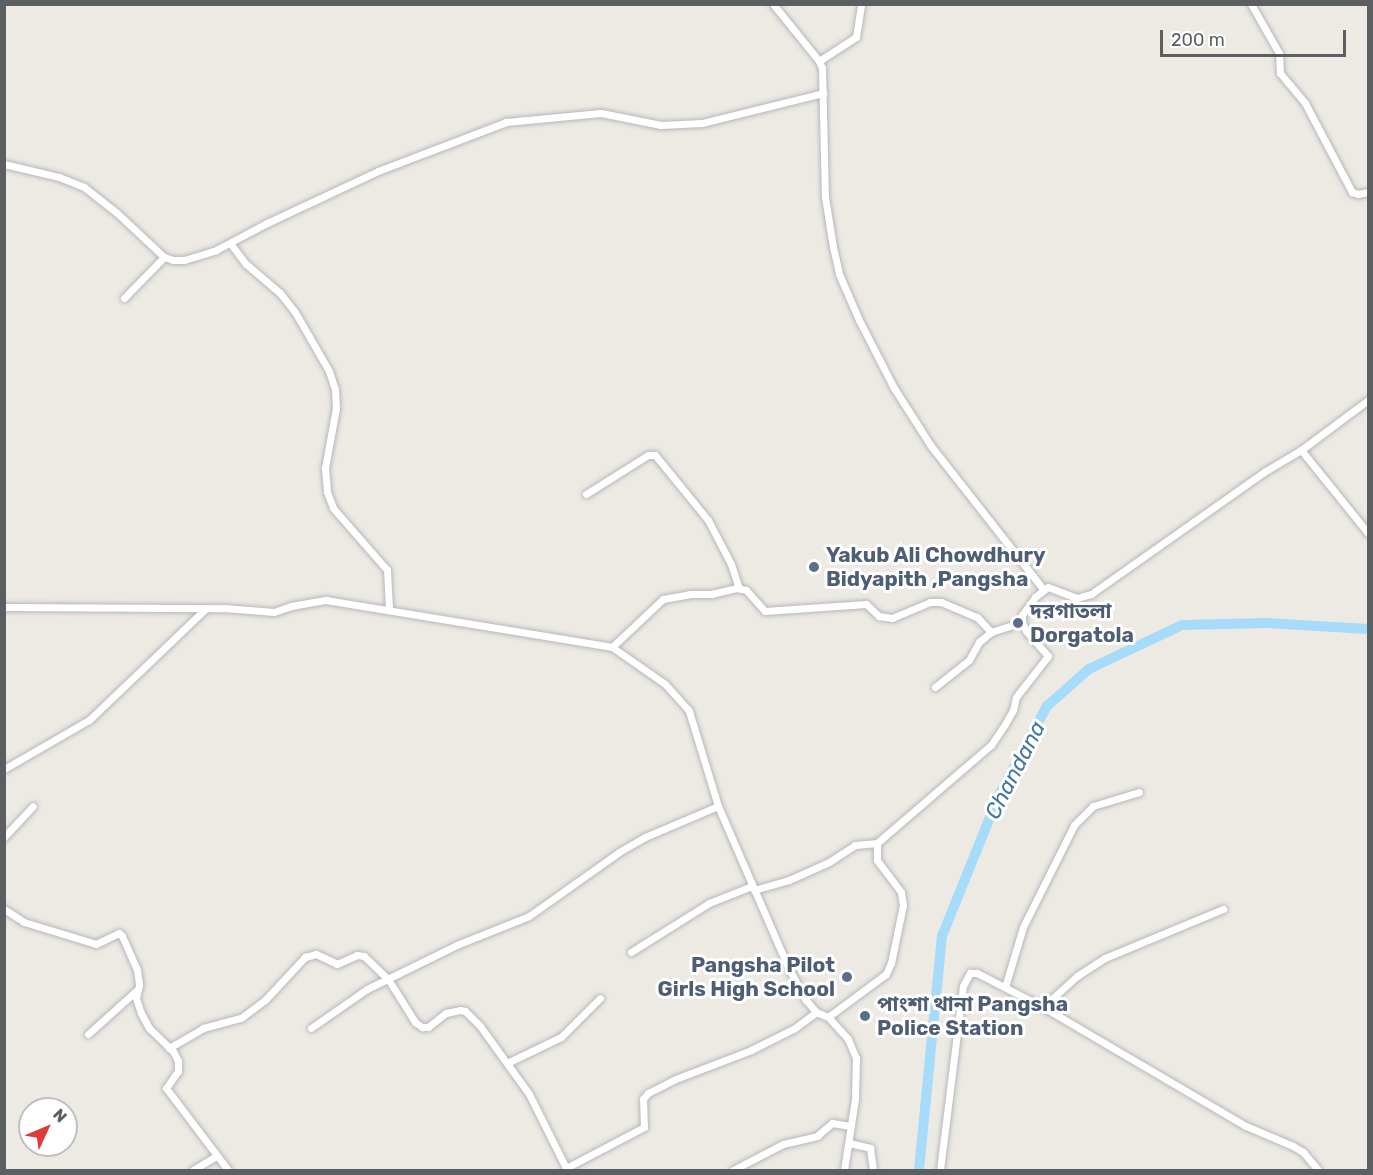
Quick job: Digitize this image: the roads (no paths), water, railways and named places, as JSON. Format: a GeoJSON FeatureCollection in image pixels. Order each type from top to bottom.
{"type":"FeatureCollection","features":[{"type":"Feature","properties":{"kind":"street"},"geometry":{"type":"LineString","coordinates":[[772,4],[819,61],[823,93],[825,197],[835,256],[851,302],[894,388],[931,446],[1043,589]]}},
{"type":"Feature","properties":{"kind":"street"},"geometry":{"type":"LineString","coordinates":[[819,61],[856,38],[861,4]]}},
{"type":"Feature","properties":{"kind":"street"},"geometry":{"type":"LineString","coordinates":[[1251,4],[1257,19],[1275,43],[1279,53],[1280,73],[1305,103],[1351,189],[1356,194],[1368,192]]}},
{"type":"Feature","properties":{"kind":"street"},"geometry":{"type":"LineString","coordinates":[[4,164],[59,177],[84,187],[117,213],[164,257],[184,260],[230,243],[378,171],[506,122],[602,113],[661,124],[702,123],[823,93]]}},
{"type":"Feature","properties":{"kind":"street"},"geometry":{"type":"LineString","coordinates":[[230,243],[246,264],[280,292],[329,371],[335,389],[336,408],[325,468],[327,492],[333,508],[387,570],[389,609]]}},
{"type":"Feature","properties":{"kind":"street"},"geometry":{"type":"LineString","coordinates":[[124,298],[164,257]]}},
{"type":"Feature","properties":{"kind":"street"},"geometry":{"type":"LineString","coordinates":[[631,952],[709,903],[753,888],[789,880],[829,862],[855,845],[877,843],[984,752],[1005,724],[1020,690],[1048,656],[1022,622],[1022,615],[1043,589],[1051,587],[1077,598],[1090,594],[1264,472],[1301,450],[1368,400]]}},
{"type":"Feature","properties":{"kind":"street"},"geometry":{"type":"LineString","coordinates":[[1301,450],[1368,532]]}},
{"type":"Feature","properties":{"kind":"street"},"geometry":{"type":"LineString","coordinates":[[586,494],[648,455],[655,455],[708,520],[731,564],[740,588]]}},
{"type":"Feature","properties":{"kind":"street"},"geometry":{"type":"LineString","coordinates":[[612,647],[663,599],[690,594],[711,594],[740,588],[746,590],[764,610],[776,611],[866,604],[879,616],[892,618],[930,602],[940,602],[977,617],[991,632]]}},
{"type":"Feature","properties":{"kind":"street"},"geometry":{"type":"LineString","coordinates":[[4,607],[274,612],[291,606],[326,600],[612,647],[629,656],[665,684],[689,711],[718,806],[800,992],[816,1012],[828,1017],[848,1039],[856,1058],[856,1081],[844,1170]]}},
{"type":"Feature","properties":{"kind":"street"},"geometry":{"type":"LineString","coordinates":[[4,769],[89,720],[205,609]]}},
{"type":"Feature","properties":{"kind":"street"},"geometry":{"type":"LineString","coordinates":[[936,687],[969,660],[979,642],[991,632],[1022,622]]}},
{"type":"Feature","properties":{"kind":"street"},"geometry":{"type":"LineString","coordinates":[[1005,987],[1023,927],[1074,825],[1093,806],[1139,792]]}},
{"type":"Feature","properties":{"kind":"street"},"geometry":{"type":"LineString","coordinates":[[4,837],[33,806]]}},
{"type":"Feature","properties":{"kind":"street"},"geometry":{"type":"LineString","coordinates":[[311,1028],[345,1003],[388,979],[459,944],[529,916],[619,852],[645,837],[718,806]]}},
{"type":"Feature","properties":{"kind":"street"},"geometry":{"type":"LineString","coordinates":[[828,1017],[882,978],[891,963],[903,905],[901,892],[877,860],[877,843]]}},
{"type":"Feature","properties":{"kind":"street"},"geometry":{"type":"LineString","coordinates":[[4,909],[24,922],[96,944],[119,933],[126,940],[137,970],[136,998],[149,1028],[176,1055],[179,1065],[178,1071],[166,1088],[228,1170]]}},
{"type":"Feature","properties":{"kind":"street"},"geometry":{"type":"LineString","coordinates":[[1043,1007],[1077,976],[1104,958],[1223,909]]}},
{"type":"Feature","properties":{"kind":"street"},"geometry":{"type":"LineString","coordinates":[[169,1048],[204,1028],[241,1018],[265,999],[305,957],[316,954],[337,964],[357,955],[364,956],[388,979],[415,1022],[422,1027],[428,1027],[437,1018],[452,1011],[465,1011],[480,1026],[529,1094],[567,1169],[644,1127],[643,1099],[648,1093],[751,1050],[795,1028],[816,1012]]}},
{"type":"Feature","properties":{"kind":"street"},"geometry":{"type":"LineString","coordinates":[[940,1170],[963,986],[970,973],[977,973],[1043,1007],[1246,1126],[1293,1146],[1303,1152],[1318,1170]]}},
{"type":"Feature","properties":{"kind":"street"},"geometry":{"type":"LineString","coordinates":[[88,1034],[137,990]]}},
{"type":"Feature","properties":{"kind":"street"},"geometry":{"type":"LineString","coordinates":[[507,1063],[561,1037],[600,998]]}},
{"type":"Feature","properties":{"kind":"street"},"geometry":{"type":"LineString","coordinates":[[733,1170],[783,1144],[817,1136],[832,1123],[851,1126]]}},
{"type":"Feature","properties":{"kind":"street"},"geometry":{"type":"LineString","coordinates":[[849,1143],[870,1148],[873,1170]]}},
{"type":"Feature","properties":{"kind":"street"},"geometry":{"type":"LineString","coordinates":[[193,1170],[216,1156]]}},
{"type":"Feature","properties":{"kind":"waterway","name":"Chandana"},"geometry":{"type":"LineString","coordinates":[[919,1170],[942,936],[999,795],[1047,706],[1089,669],[1182,625],[1267,623],[1368,629]]}},
{"type":"Feature","properties":{"kind":"place","name":"Yakub Ali Chowdhury Bidyapith ,Pangsha"},"geometry":{"type":"Point","coordinates":[814,567]}},
{"type":"Feature","properties":{"kind":"place","name":"দরগাতলা Dorgatola"},"geometry":{"type":"Point","coordinates":[1018,623]}},
{"type":"Feature","properties":{"kind":"place","name":"Pangsha Pilot Girls High School"},"geometry":{"type":"Point","coordinates":[847,977]}},
{"type":"Feature","properties":{"kind":"place","name":"পাংশা থানা Pangsha Police Station"},"geometry":{"type":"Point","coordinates":[865,1016]}}]}
